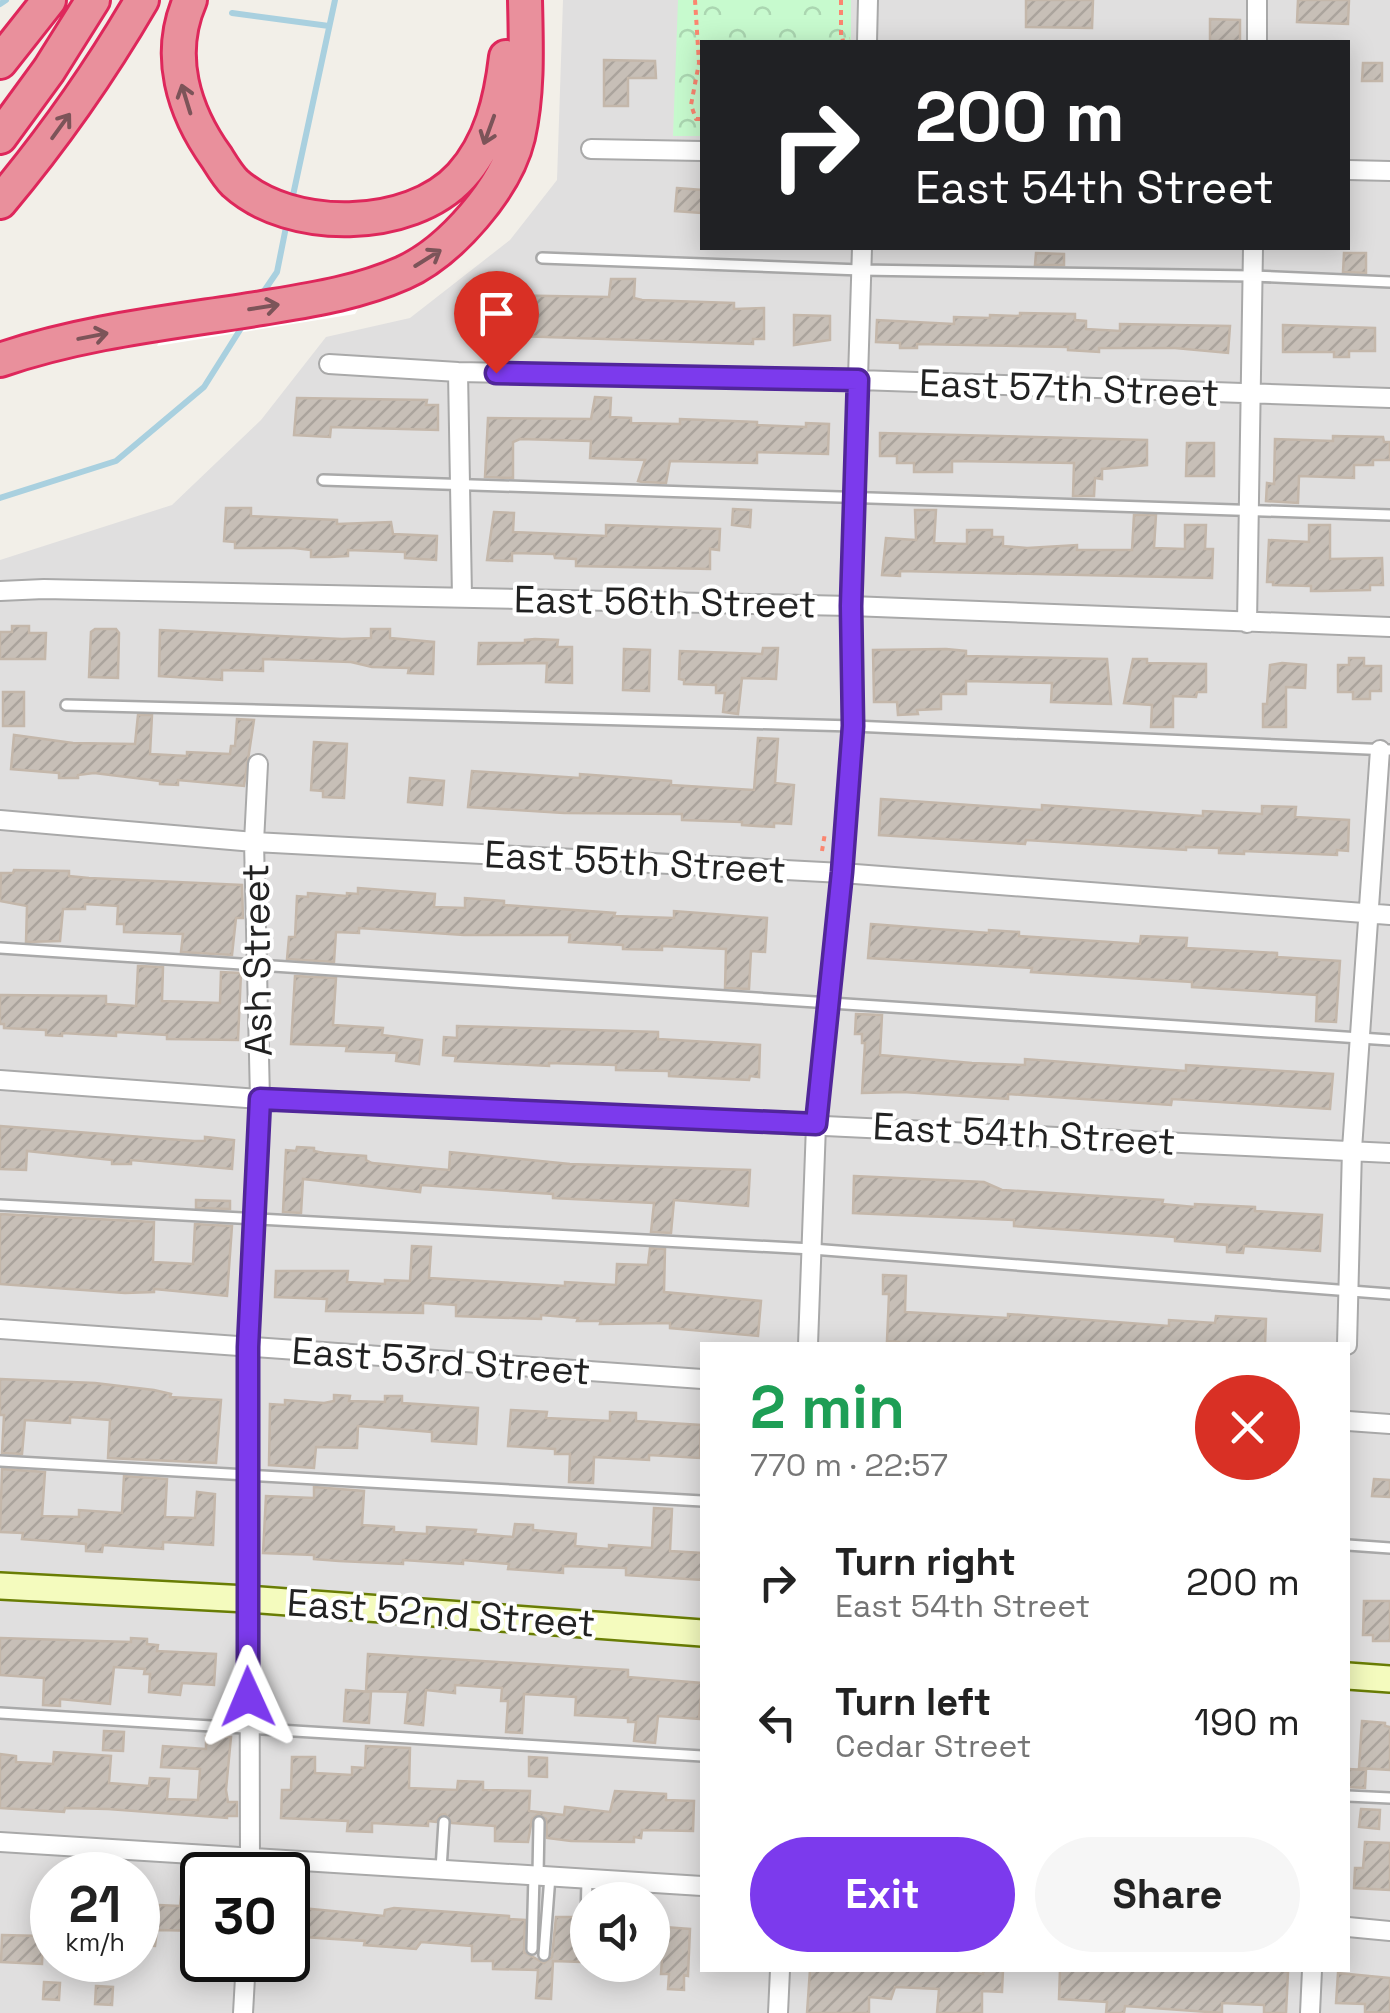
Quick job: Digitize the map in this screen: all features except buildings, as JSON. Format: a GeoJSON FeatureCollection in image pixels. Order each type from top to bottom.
{"type":"FeatureCollection","features":[{"type":"Feature","properties":{"kind":"highway"},"geometry":{"type":"LineString","coordinates":[[0,62],[50,0]]}},
{"type":"Feature","properties":{"kind":"highway"},"geometry":{"type":"LineString","coordinates":[[0,137],[93,0]]}},
{"type":"Feature","properties":{"kind":"highway"},"geometry":{"type":"LineString","coordinates":[[0,202],[84,94],[142,0]]}},
{"type":"Feature","properties":{"kind":"highway"},"geometry":{"type":"LineString","coordinates":[[190,0],[184,13],[178,66],[187,108],[234,183],[277,208],[321,219],[358,220],[393,213],[432,198],[459,179],[483,148],[502,94],[512,0]]}},
{"type":"Feature","properties":{"kind":"highway"},"geometry":{"type":"LineString","coordinates":[[0,360],[88,336],[338,295],[404,273],[446,246],[486,202],[518,140],[527,72],[525,0]]}},
{"type":"Feature","properties":{"kind":"main road","name":"East 52nd Street"},"geometry":{"type":"LineString","coordinates":[[0,1586],[247,1599],[700,1633]]}},
{"type":"Feature","properties":{"kind":"main road"},"geometry":{"type":"LineString","coordinates":[[1350,1676],[1390,1679]]}},
{"type":"Feature","properties":{"kind":"street"},"geometry":{"type":"LineString","coordinates":[[867,40],[868,0]]}},
{"type":"Feature","properties":{"kind":"street"},"geometry":{"type":"LineString","coordinates":[[1256,40],[1258,0]]}},
{"type":"Feature","properties":{"kind":"street"},"geometry":{"type":"LineString","coordinates":[[591,148],[700,151]]}},
{"type":"Feature","properties":{"kind":"street"},"geometry":{"type":"LineString","coordinates":[[1350,170],[1390,171]]}},
{"type":"Feature","properties":{"kind":"street"},"geometry":{"type":"LineString","coordinates":[[808,1342],[816,1124],[853,726],[851,606],[862,250]]}},
{"type":"Feature","properties":{"kind":"street"},"geometry":{"type":"LineString","coordinates":[[1246,622],[1252,250]]}},
{"type":"Feature","properties":{"kind":"street","name":"East 57th Street"},"geometry":{"type":"LineString","coordinates":[[329,364],[458,372],[858,380],[1390,398]]}},
{"type":"Feature","properties":{"kind":"street"},"geometry":{"type":"LineString","coordinates":[[458,372],[462,597]]}},
{"type":"Feature","properties":{"kind":"street","name":"East 56th Street"},"geometry":{"type":"LineString","coordinates":[[0,591],[851,606],[1390,627]]}},
{"type":"Feature","properties":{"kind":"street"},"geometry":{"type":"LineString","coordinates":[[1347,1342],[1352,1149],[1385,750]]}},
{"type":"Feature","properties":{"kind":"street","name":"Ash Street"},"geometry":{"type":"LineString","coordinates":[[250,1852],[248,1347],[260,1099],[254,842],[258,764]]}},
{"type":"Feature","properties":{"kind":"street","name":"East 55th Street"},"geometry":{"type":"LineString","coordinates":[[0,820],[254,842],[842,872],[1390,914]]}},
{"type":"Feature","properties":{"kind":"street","name":"East 54th Street"},"geometry":{"type":"LineString","coordinates":[[0,1080],[260,1099],[1390,1152]]}},
{"type":"Feature","properties":{"kind":"street","name":"East 53rd Street"},"geometry":{"type":"LineString","coordinates":[[0,1329],[700,1379]]}},
{"type":"Feature","properties":{"kind":"street"},"geometry":{"type":"LineString","coordinates":[[1350,1421],[1390,1424]]}},
{"type":"Feature","properties":{"kind":"street"},"geometry":{"type":"LineString","coordinates":[[0,1842],[180,1859]]}},
{"type":"Feature","properties":{"kind":"street"},"geometry":{"type":"LineString","coordinates":[[310,1867],[441,1869],[700,1886]]}},
{"type":"Feature","properties":{"kind":"street"},"geometry":{"type":"LineString","coordinates":[[1350,1928],[1390,1930]]}},
{"type":"Feature","properties":{"kind":"street"},"geometry":{"type":"LineString","coordinates":[[778,2013],[780,1972]]}},
{"type":"Feature","properties":{"kind":"street"},"geometry":{"type":"LineString","coordinates":[[1310,2013],[1312,1972]]}},
{"type":"Feature","properties":{"kind":"street"},"geometry":{"type":"LineString","coordinates":[[244,2013],[245,1982]]}},
{"type":"Feature","properties":{"kind":"lane"},"geometry":{"type":"LineString","coordinates":[[542,258],[1390,282]]}},
{"type":"Feature","properties":{"kind":"lane"},"geometry":{"type":"LineString","coordinates":[[322,480],[1390,515]]}},
{"type":"Feature","properties":{"kind":"lane"},"geometry":{"type":"LineString","coordinates":[[66,706],[853,726],[1385,750]]}},
{"type":"Feature","properties":{"kind":"lane"},"geometry":{"type":"LineString","coordinates":[[0,948],[1390,1040]]}},
{"type":"Feature","properties":{"kind":"lane"},"geometry":{"type":"LineString","coordinates":[[0,1205],[812,1250],[1390,1294]]}},
{"type":"Feature","properties":{"kind":"lane"},"geometry":{"type":"LineString","coordinates":[[0,1461],[700,1501]]}},
{"type":"Feature","properties":{"kind":"lane"},"geometry":{"type":"LineString","coordinates":[[1350,1545],[1390,1548]]}},
{"type":"Feature","properties":{"kind":"lane"},"geometry":{"type":"LineString","coordinates":[[0,1713],[700,1756]]}},
{"type":"Feature","properties":{"kind":"lane"},"geometry":{"type":"LineString","coordinates":[[1350,1796],[1390,1798]]}},
{"type":"Feature","properties":{"kind":"lane"},"geometry":{"type":"LineString","coordinates":[[441,1869],[444,1822]]}},
{"type":"Feature","properties":{"kind":"lane"},"geometry":{"type":"LineString","coordinates":[[539,1822],[544,1956]]}},
{"type":"Feature","properties":{"kind":"lane"},"geometry":{"type":"LineString","coordinates":[[532,1949],[541,1875]]}},
{"type":"Feature","properties":{"kind":"lane"},"geometry":{"type":"LineString","coordinates":[[587,1878],[587,1882]]}},
{"type":"Feature","properties":{"kind":"path"},"geometry":{"type":"LineString","coordinates":[[695,0],[699,63],[690,105],[696,119],[700,119]]}},
{"type":"Feature","properties":{"kind":"path"},"geometry":{"type":"LineString","coordinates":[[841,0],[841,40]]}},
{"type":"Feature","properties":{"kind":"shaded area"},"geometry":{"type":"Polygon","coordinates":[[[563,0],[1390,0],[1390,2013],[0,2013],[0,560],[172,505],[261,420],[326,337],[410,318],[510,240],[557,180],[563,0]]]}},
{"type":"Feature","properties":{"kind":"green space"},"geometry":{"type":"Polygon","coordinates":[[[678,0],[851,0],[851,40],[700,40],[700,136],[673,136],[678,0]]]}},
{"type":"Feature","properties":{"kind":"pier"},"geometry":{"type":"Polygon","coordinates":[[[376,278],[355,314],[157,346],[175,312],[376,278]]]}},
{"type":"Feature","properties":{"kind":"waterway"},"geometry":{"type":"LineString","coordinates":[[0,4],[6,0]]}},
{"type":"Feature","properties":{"kind":"waterway"},"geometry":{"type":"LineString","coordinates":[[292,200],[335,0]]}},
{"type":"Feature","properties":{"kind":"waterway"},"geometry":{"type":"LineString","coordinates":[[232,13],[329,26]]}},
{"type":"Feature","properties":{"kind":"waterway"},"geometry":{"type":"LineString","coordinates":[[262,294],[277,272],[287,222]]}},
{"type":"Feature","properties":{"kind":"waterway"},"geometry":{"type":"LineString","coordinates":[[0,498],[116,461],[204,387],[245,322]]}},
{"type":"Feature","properties":{"kind":"route"},"geometry":{"type":"LineString","coordinates":[[248,1697],[248,1347],[260,1099],[816,1124],[853,726],[851,606],[858,380],[496,373]]}}]}
